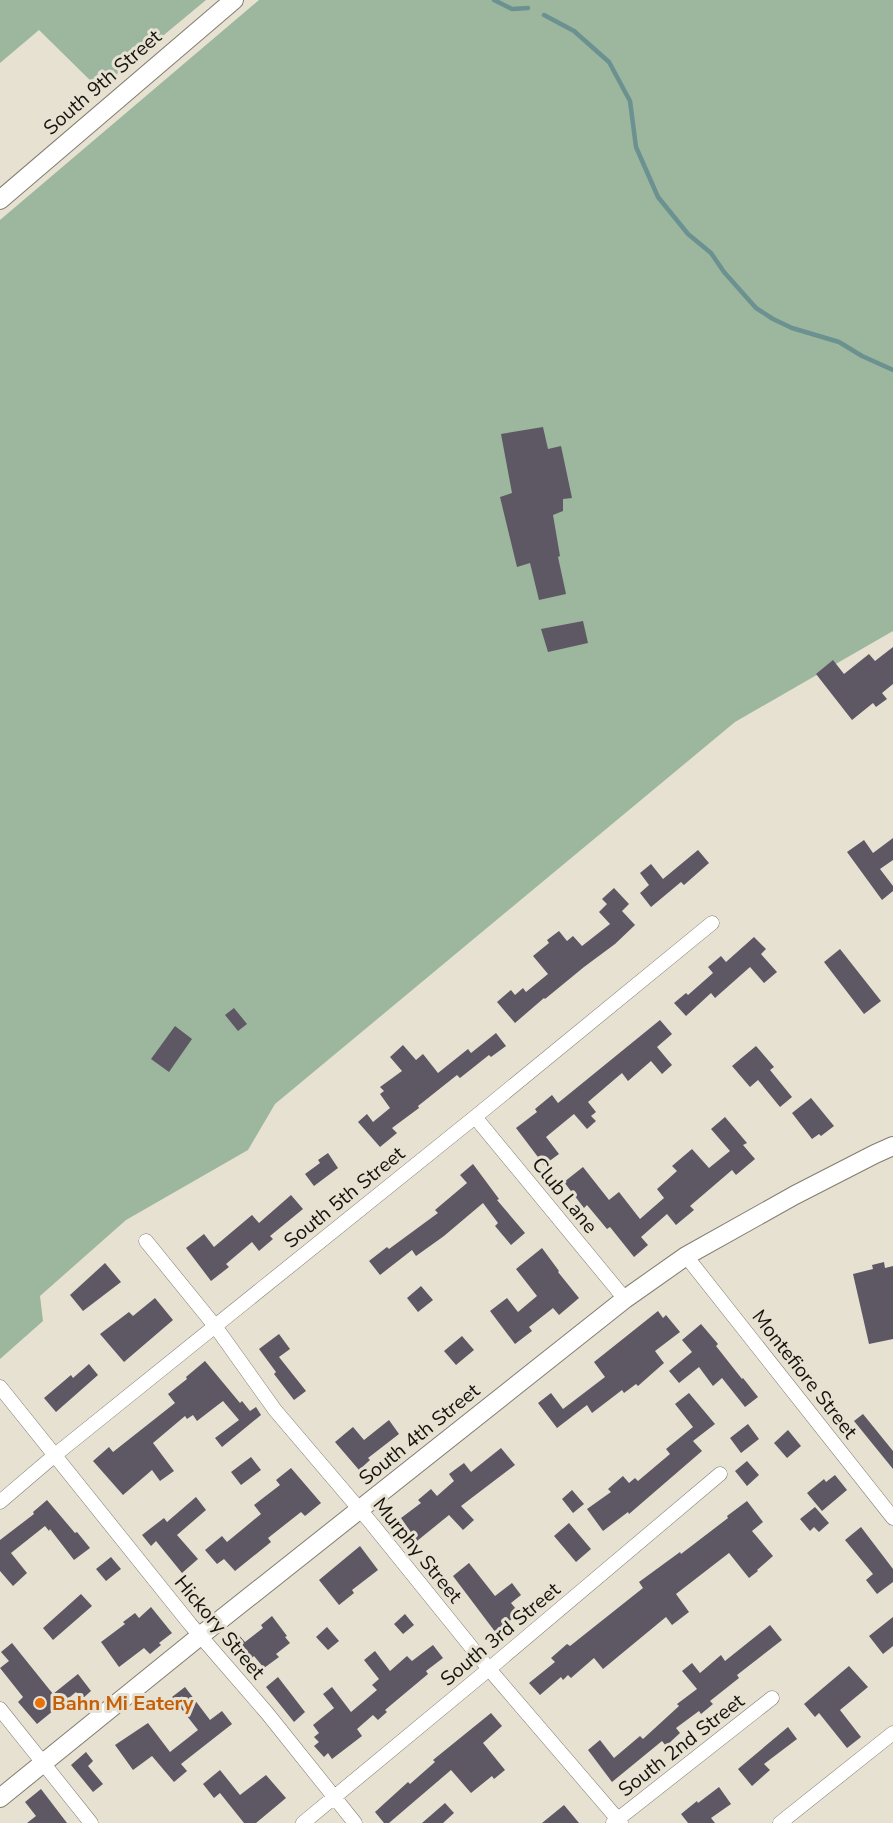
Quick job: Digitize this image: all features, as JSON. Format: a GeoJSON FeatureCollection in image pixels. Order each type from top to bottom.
{"type":"FeatureCollection","features":[{"type":"Feature","properties":{"kind":"main road","name":"South 9th Street"},"geometry":{"type":"LineString","coordinates":[[0,200],[234,0]]}},
{"type":"Feature","properties":{"kind":"main road","name":"South 4th Street"},"geometry":{"type":"LineString","coordinates":[[0,1798],[200,1636],[625,1299],[686,1256],[795,1195],[893,1146]]}},
{"type":"Feature","properties":{"kind":"street","name":"South 5th Street"},"geometry":{"type":"LineString","coordinates":[[0,1502],[712,923]]}},
{"type":"Feature","properties":{"kind":"street","name":"Club Lane"},"geometry":{"type":"LineString","coordinates":[[475,1117],[625,1299]]}},
{"type":"Feature","properties":{"kind":"street","name":"Murphy Street"},"geometry":{"type":"LineString","coordinates":[[146,1241],[214,1326],[275,1410],[617,1822]]}},
{"type":"Feature","properties":{"kind":"street","name":"Montefiore Street"},"geometry":{"type":"LineString","coordinates":[[686,1256],[893,1518]]}},
{"type":"Feature","properties":{"kind":"street","name":"Hickory Street"},"geometry":{"type":"LineString","coordinates":[[0,1387],[200,1636],[267,1713],[355,1823]]}},
{"type":"Feature","properties":{"kind":"street","name":"South 3rd Street"},"geometry":{"type":"LineString","coordinates":[[303,1823],[720,1474]]}},
{"type":"Feature","properties":{"kind":"street","name":"South 2nd Street"},"geometry":{"type":"LineString","coordinates":[[617,1822],[772,1698]]}},
{"type":"Feature","properties":{"kind":"street"},"geometry":{"type":"LineString","coordinates":[[0,1709],[91,1823]]}},
{"type":"Feature","properties":{"kind":"street"},"geometry":{"type":"LineString","coordinates":[[780,1823],[893,1732]]}},
{"type":"Feature","properties":{"kind":"green space"},"geometry":{"type":"Polygon","coordinates":[[[0,0],[206,0],[99,89],[39,30],[0,63],[0,0]]]}},
{"type":"Feature","properties":{"kind":"green space"},"geometry":{"type":"Polygon","coordinates":[[[259,0],[893,0],[893,631],[735,722],[275,1104],[248,1150],[126,1220],[40,1296],[43,1321],[0,1359],[0,220],[259,0]]]}},
{"type":"Feature","properties":{"kind":"building"},"geometry":{"type":"Polygon","coordinates":[[[543,427],[548,449],[561,446],[572,498],[563,499],[563,511],[553,515],[560,556],[558,557],[566,594],[539,600],[530,563],[517,567],[500,497],[512,493],[501,434],[543,427]]]}},
{"type":"Feature","properties":{"kind":"building"},"geometry":{"type":"Polygon","coordinates":[[[583,621],[588,643],[548,652],[541,629],[583,621]]]}},
{"type":"Feature","properties":{"kind":"building"},"geometry":{"type":"Polygon","coordinates":[[[893,647],[893,684],[882,693],[887,699],[876,707],[873,703],[852,720],[816,674],[833,660],[844,674],[869,654],[875,661],[893,647]]]}},
{"type":"Feature","properties":{"kind":"building"},"geometry":{"type":"Polygon","coordinates":[[[893,838],[893,860],[880,869],[893,886],[893,891],[882,900],[847,852],[864,840],[873,853],[893,838]]]}},
{"type":"Feature","properties":{"kind":"building"},"geometry":{"type":"Polygon","coordinates":[[[698,850],[709,863],[684,885],[681,882],[651,907],[640,893],[649,885],[640,873],[651,864],[663,879],[698,850]]]}},
{"type":"Feature","properties":{"kind":"building"},"geometry":{"type":"Polygon","coordinates":[[[614,888],[629,904],[622,911],[635,925],[615,944],[515,1023],[497,1002],[511,990],[515,995],[523,988],[526,992],[548,974],[533,956],[549,943],[547,940],[559,931],[567,941],[573,936],[582,946],[610,924],[599,912],[607,904],[602,899],[614,888]]]}},
{"type":"Feature","properties":{"kind":"building"},"geometry":{"type":"Polygon","coordinates":[[[754,937],[766,949],[761,954],[777,972],[764,983],[750,967],[715,998],[711,993],[686,1016],[674,1003],[686,993],[688,995],[713,973],[708,967],[721,956],[726,962],[754,937]]]}},
{"type":"Feature","properties":{"kind":"building"},"geometry":{"type":"Polygon","coordinates":[[[840,949],[881,1001],[864,1014],[824,962],[840,949]]]}},
{"type":"Feature","properties":{"kind":"building"},"geometry":{"type":"Polygon","coordinates":[[[234,1008],[247,1024],[238,1031],[225,1015],[234,1008]]]}},
{"type":"Feature","properties":{"kind":"building"},"geometry":{"type":"Polygon","coordinates":[[[660,1020],[672,1034],[657,1047],[672,1065],[662,1074],[651,1061],[628,1081],[622,1073],[588,1102],[596,1112],[591,1116],[596,1121],[587,1129],[574,1114],[546,1137],[559,1154],[544,1165],[516,1128],[537,1112],[535,1109],[552,1095],[558,1103],[660,1020]]]}},
{"type":"Feature","properties":{"kind":"building"},"geometry":{"type":"Polygon","coordinates":[[[175,1026],[192,1039],[169,1072],[151,1059],[175,1026]]]}},
{"type":"Feature","properties":{"kind":"building"},"geometry":{"type":"Polygon","coordinates":[[[496,1033],[506,1046],[491,1057],[489,1055],[460,1078],[457,1075],[418,1106],[419,1108],[392,1128],[397,1133],[380,1147],[358,1122],[367,1114],[373,1122],[390,1108],[380,1094],[384,1091],[380,1087],[402,1071],[390,1057],[403,1045],[416,1060],[423,1054],[438,1073],[468,1049],[471,1053],[496,1033]]]}},
{"type":"Feature","properties":{"kind":"building"},"geometry":{"type":"Polygon","coordinates":[[[756,1046],[774,1067],[770,1070],[792,1097],[780,1107],[758,1080],[750,1087],[732,1066],[756,1046]]]}},
{"type":"Feature","properties":{"kind":"building"},"geometry":{"type":"Polygon","coordinates":[[[811,1098],[834,1126],[821,1136],[819,1134],[812,1139],[792,1113],[811,1098]]]}},
{"type":"Feature","properties":{"kind":"building"},"geometry":{"type":"Polygon","coordinates":[[[725,1117],[747,1143],[743,1145],[755,1159],[736,1175],[732,1170],[690,1206],[694,1210],[676,1225],[667,1214],[641,1237],[648,1245],[634,1257],[610,1227],[607,1229],[587,1205],[584,1208],[564,1182],[583,1167],[609,1200],[619,1192],[640,1219],[664,1198],[657,1189],[677,1171],[672,1166],[692,1149],[709,1168],[730,1151],[711,1129],[725,1117]]]}},
{"type":"Feature","properties":{"kind":"building"},"geometry":{"type":"Polygon","coordinates":[[[328,1153],[338,1168],[314,1186],[305,1174],[320,1163],[318,1160],[328,1153]]]}},
{"type":"Feature","properties":{"kind":"building"},"geometry":{"type":"Polygon","coordinates":[[[473,1164],[499,1199],[497,1200],[525,1233],[511,1245],[495,1226],[498,1223],[483,1203],[416,1256],[412,1250],[380,1275],[369,1261],[438,1213],[435,1210],[467,1183],[460,1175],[473,1164]]]}},
{"type":"Feature","properties":{"kind":"building"},"geometry":{"type":"Polygon","coordinates":[[[291,1195],[303,1209],[270,1236],[273,1239],[259,1251],[252,1242],[226,1264],[229,1267],[211,1281],[186,1248],[204,1234],[214,1247],[252,1215],[259,1223],[291,1195]]]}},
{"type":"Feature","properties":{"kind":"building"},"geometry":{"type":"Polygon","coordinates":[[[542,1248],[579,1298],[559,1315],[553,1308],[529,1327],[532,1331],[515,1344],[490,1311],[507,1298],[518,1312],[537,1296],[516,1269],[542,1248]]]}},
{"type":"Feature","properties":{"kind":"building"},"geometry":{"type":"Polygon","coordinates":[[[884,1262],[885,1268],[893,1266],[893,1339],[869,1344],[853,1274],[873,1269],[872,1265],[884,1262]]]}},
{"type":"Feature","properties":{"kind":"building"},"geometry":{"type":"Polygon","coordinates":[[[105,1263],[121,1282],[83,1311],[70,1295],[105,1263]]]}},
{"type":"Feature","properties":{"kind":"building"},"geometry":{"type":"Polygon","coordinates":[[[421,1286],[433,1300],[418,1312],[407,1298],[421,1286]]]}},
{"type":"Feature","properties":{"kind":"building"},"geometry":{"type":"Polygon","coordinates":[[[155,1298],[173,1320],[124,1362],[100,1334],[129,1312],[133,1316],[155,1298]]]}},
{"type":"Feature","properties":{"kind":"building"},"geometry":{"type":"Polygon","coordinates":[[[658,1311],[663,1318],[666,1315],[680,1332],[655,1351],[664,1363],[638,1386],[636,1384],[624,1393],[622,1390],[592,1413],[587,1405],[557,1428],[538,1403],[551,1393],[563,1409],[605,1377],[594,1362],[658,1311]]]}},
{"type":"Feature","properties":{"kind":"building"},"geometry":{"type":"Polygon","coordinates":[[[701,1324],[758,1397],[745,1407],[722,1378],[713,1386],[699,1367],[679,1383],[669,1371],[692,1352],[682,1340],[701,1324]]]}},
{"type":"Feature","properties":{"kind":"building"},"geometry":{"type":"Polygon","coordinates":[[[279,1334],[290,1349],[279,1357],[306,1391],[294,1400],[259,1349],[279,1334]]]}},
{"type":"Feature","properties":{"kind":"building"},"geometry":{"type":"Polygon","coordinates":[[[462,1336],[474,1350],[456,1365],[444,1351],[462,1336]]]}},
{"type":"Feature","properties":{"kind":"building"},"geometry":{"type":"Polygon","coordinates":[[[205,1361],[240,1403],[242,1401],[250,1411],[256,1407],[261,1415],[222,1447],[215,1438],[239,1420],[223,1401],[197,1421],[193,1415],[187,1419],[185,1416],[153,1443],[174,1471],[160,1481],[152,1470],[123,1495],[93,1461],[109,1447],[113,1452],[175,1403],[168,1394],[205,1361]]]}},
{"type":"Feature","properties":{"kind":"building"},"geometry":{"type":"Polygon","coordinates":[[[89,1364],[98,1375],[56,1412],[44,1398],[71,1375],[73,1378],[89,1364]]]}},
{"type":"Feature","properties":{"kind":"building"},"geometry":{"type":"Polygon","coordinates":[[[689,1393],[715,1424],[693,1441],[702,1451],[629,1514],[628,1512],[603,1531],[587,1509],[611,1492],[608,1489],[623,1476],[629,1483],[635,1478],[638,1481],[670,1454],[666,1449],[693,1427],[675,1404],[689,1393]]]}},
{"type":"Feature","properties":{"kind":"building"},"geometry":{"type":"Polygon","coordinates":[[[863,1414],[893,1451],[893,1469],[854,1421],[863,1414]]]}},
{"type":"Feature","properties":{"kind":"building"},"geometry":{"type":"Polygon","coordinates":[[[389,1420],[399,1434],[368,1458],[370,1460],[359,1470],[335,1442],[353,1427],[364,1440],[389,1420]]]}},
{"type":"Feature","properties":{"kind":"building"},"geometry":{"type":"Polygon","coordinates":[[[748,1424],[759,1439],[741,1453],[730,1438],[748,1424]]]}},
{"type":"Feature","properties":{"kind":"building"},"geometry":{"type":"Polygon","coordinates":[[[788,1430],[801,1446],[787,1458],[774,1443],[788,1430]]]}},
{"type":"Feature","properties":{"kind":"building"},"geometry":{"type":"Polygon","coordinates":[[[501,1448],[515,1465],[461,1506],[474,1520],[463,1530],[449,1515],[417,1541],[401,1518],[421,1503],[418,1500],[431,1489],[437,1496],[454,1481],[449,1474],[464,1463],[471,1472],[501,1448]]]}},
{"type":"Feature","properties":{"kind":"building"},"geometry":{"type":"Polygon","coordinates":[[[251,1457],[261,1470],[241,1485],[231,1472],[251,1457]]]}},
{"type":"Feature","properties":{"kind":"building"},"geometry":{"type":"Polygon","coordinates":[[[747,1461],[759,1475],[747,1486],[735,1471],[747,1461]]]}},
{"type":"Feature","properties":{"kind":"building"},"geometry":{"type":"Polygon","coordinates":[[[291,1468],[321,1503],[305,1516],[301,1512],[268,1538],[271,1542],[235,1571],[224,1559],[217,1564],[205,1550],[222,1536],[227,1542],[261,1514],[254,1505],[280,1485],[276,1480],[291,1468]]]}},
{"type":"Feature","properties":{"kind":"building"},"geometry":{"type":"Polygon","coordinates":[[[835,1475],[847,1490],[822,1511],[807,1493],[824,1479],[826,1482],[835,1475]]]}},
{"type":"Feature","properties":{"kind":"building"},"geometry":{"type":"Polygon","coordinates":[[[572,1490],[584,1504],[573,1513],[562,1499],[572,1490]]]}},
{"type":"Feature","properties":{"kind":"building"},"geometry":{"type":"Polygon","coordinates":[[[196,1497],[206,1510],[177,1535],[198,1559],[182,1573],[156,1541],[151,1546],[142,1535],[164,1518],[167,1522],[196,1497]]]}},
{"type":"Feature","properties":{"kind":"building"},"geometry":{"type":"Polygon","coordinates":[[[47,1500],[90,1548],[74,1560],[50,1529],[49,1531],[45,1526],[11,1553],[27,1573],[13,1586],[0,1571],[0,1540],[34,1514],[33,1512],[47,1500]]]}},
{"type":"Feature","properties":{"kind":"building"},"geometry":{"type":"Polygon","coordinates":[[[747,1501],[763,1522],[752,1531],[773,1556],[758,1571],[749,1578],[729,1553],[676,1594],[689,1612],[672,1625],[666,1617],[603,1669],[594,1658],[571,1678],[568,1675],[563,1680],[561,1677],[540,1695],[529,1683],[555,1662],[551,1658],[567,1644],[570,1646],[643,1588],[639,1582],[680,1552],[681,1554],[747,1501]]]}},
{"type":"Feature","properties":{"kind":"building"},"geometry":{"type":"Polygon","coordinates":[[[815,1507],[829,1523],[819,1532],[814,1527],[810,1531],[800,1519],[815,1507]]]}},
{"type":"Feature","properties":{"kind":"building"},"geometry":{"type":"Polygon","coordinates":[[[569,1523],[591,1549],[576,1562],[554,1536],[569,1523]]]}},
{"type":"Feature","properties":{"kind":"building"},"geometry":{"type":"Polygon","coordinates":[[[861,1527],[893,1569],[893,1582],[877,1594],[866,1580],[873,1574],[845,1540],[861,1527]]]}},
{"type":"Feature","properties":{"kind":"building"},"geometry":{"type":"Polygon","coordinates":[[[360,1546],[378,1570],[352,1590],[354,1593],[339,1605],[319,1580],[360,1546]]]}},
{"type":"Feature","properties":{"kind":"building"},"geometry":{"type":"Polygon","coordinates":[[[111,1557],[121,1569],[106,1581],[96,1569],[111,1557]]]}},
{"type":"Feature","properties":{"kind":"building"},"geometry":{"type":"Polygon","coordinates":[[[469,1563],[495,1596],[512,1583],[521,1595],[511,1603],[516,1609],[511,1613],[514,1617],[496,1633],[453,1576],[469,1563]]]}},
{"type":"Feature","properties":{"kind":"building"},"geometry":{"type":"Polygon","coordinates":[[[81,1594],[92,1606],[53,1640],[43,1628],[81,1594]]]}},
{"type":"Feature","properties":{"kind":"building"},"geometry":{"type":"Polygon","coordinates":[[[151,1607],[172,1633],[150,1654],[144,1648],[119,1667],[101,1642],[125,1624],[123,1622],[135,1613],[139,1618],[151,1607]]]}},
{"type":"Feature","properties":{"kind":"building"},"geometry":{"type":"Polygon","coordinates":[[[405,1614],[414,1625],[403,1634],[394,1624],[405,1614]]]}},
{"type":"Feature","properties":{"kind":"building"},"geometry":{"type":"Polygon","coordinates":[[[272,1616],[290,1643],[276,1654],[279,1657],[264,1668],[254,1656],[246,1663],[228,1640],[237,1633],[245,1642],[263,1628],[261,1625],[272,1616]]]}},
{"type":"Feature","properties":{"kind":"building"},"geometry":{"type":"Polygon","coordinates":[[[893,1617],[893,1646],[883,1654],[869,1636],[893,1617]]]}},
{"type":"Feature","properties":{"kind":"building"},"geometry":{"type":"Polygon","coordinates":[[[770,1625],[782,1640],[737,1675],[739,1678],[710,1701],[713,1704],[701,1714],[699,1711],[676,1728],[680,1733],[666,1746],[662,1741],[612,1782],[588,1750],[600,1740],[614,1758],[640,1736],[643,1739],[679,1706],[677,1704],[697,1689],[682,1671],[692,1663],[700,1673],[721,1655],[725,1661],[770,1625]]]}},
{"type":"Feature","properties":{"kind":"building"},"geometry":{"type":"Polygon","coordinates":[[[327,1627],[339,1641],[328,1650],[316,1637],[327,1627]]]}},
{"type":"Feature","properties":{"kind":"building"},"geometry":{"type":"Polygon","coordinates":[[[12,1643],[53,1694],[78,1674],[91,1691],[82,1699],[76,1692],[37,1724],[18,1702],[23,1697],[0,1668],[9,1661],[1,1652],[12,1643]]]}},
{"type":"Feature","properties":{"kind":"building"},"geometry":{"type":"Polygon","coordinates":[[[433,1645],[443,1658],[426,1671],[428,1674],[385,1710],[387,1712],[378,1720],[373,1715],[357,1729],[362,1736],[332,1759],[328,1753],[324,1757],[314,1746],[319,1742],[314,1737],[319,1733],[313,1725],[334,1708],[323,1694],[332,1687],[351,1712],[377,1690],[372,1685],[379,1679],[364,1660],[375,1651],[390,1671],[407,1656],[412,1661],[433,1645]]]}},
{"type":"Feature","properties":{"kind":"building"},"geometry":{"type":"Polygon","coordinates":[[[849,1666],[868,1687],[840,1710],[861,1737],[847,1748],[819,1713],[815,1717],[804,1704],[849,1666]]]}},
{"type":"Feature","properties":{"kind":"building"},"geometry":{"type":"Polygon","coordinates":[[[278,1677],[305,1712],[294,1722],[266,1687],[278,1677]]]}},
{"type":"Feature","properties":{"kind":"building"},"geometry":{"type":"Polygon","coordinates":[[[185,1687],[210,1720],[222,1711],[232,1724],[181,1764],[187,1771],[174,1782],[152,1756],[133,1770],[115,1745],[148,1723],[170,1752],[198,1730],[172,1697],[185,1687]]]}},
{"type":"Feature","properties":{"kind":"building"},"geometry":{"type":"Polygon","coordinates":[[[491,1713],[502,1726],[483,1743],[505,1770],[494,1779],[492,1776],[471,1793],[451,1770],[389,1823],[384,1823],[375,1812],[408,1782],[410,1784],[435,1762],[433,1760],[491,1713]]]}},
{"type":"Feature","properties":{"kind":"building"},"geometry":{"type":"Polygon","coordinates":[[[788,1727],[797,1739],[764,1764],[770,1770],[752,1786],[738,1769],[788,1727]]]}},
{"type":"Feature","properties":{"kind":"building"},"geometry":{"type":"Polygon","coordinates":[[[86,1752],[93,1761],[88,1766],[103,1784],[93,1792],[71,1765],[86,1752]]]}},
{"type":"Feature","properties":{"kind":"building"},"geometry":{"type":"Polygon","coordinates":[[[220,1770],[240,1795],[266,1775],[286,1798],[256,1823],[244,1823],[220,1793],[214,1798],[203,1784],[220,1770]]]}},
{"type":"Feature","properties":{"kind":"building"},"geometry":{"type":"Polygon","coordinates":[[[719,1787],[731,1804],[711,1818],[715,1823],[688,1823],[681,1814],[719,1787]]]}},
{"type":"Feature","properties":{"kind":"building"},"geometry":{"type":"Polygon","coordinates":[[[41,1789],[67,1823],[27,1823],[36,1816],[25,1802],[41,1789]]]}},
{"type":"Feature","properties":{"kind":"building"},"geometry":{"type":"Polygon","coordinates":[[[445,1803],[454,1813],[443,1823],[422,1823],[445,1803]]]}},
{"type":"Feature","properties":{"kind":"building"},"geometry":{"type":"Polygon","coordinates":[[[564,1805],[579,1823],[542,1823],[564,1805]]]}},
{"type":"Feature","properties":{"kind":"waterway"},"geometry":{"type":"LineString","coordinates":[[494,0],[512,9],[528,8]]}},
{"type":"Feature","properties":{"kind":"waterway"},"geometry":{"type":"LineString","coordinates":[[544,15],[574,31],[609,62],[630,101],[636,147],[658,197],[688,234],[711,253],[724,272],[756,308],[792,328],[839,342],[862,356],[893,370]]}},
{"type":"Feature","properties":{"kind":"place","name":"Bahn Mi Eatery"},"geometry":{"type":"Point","coordinates":[40,1703]}}]}
